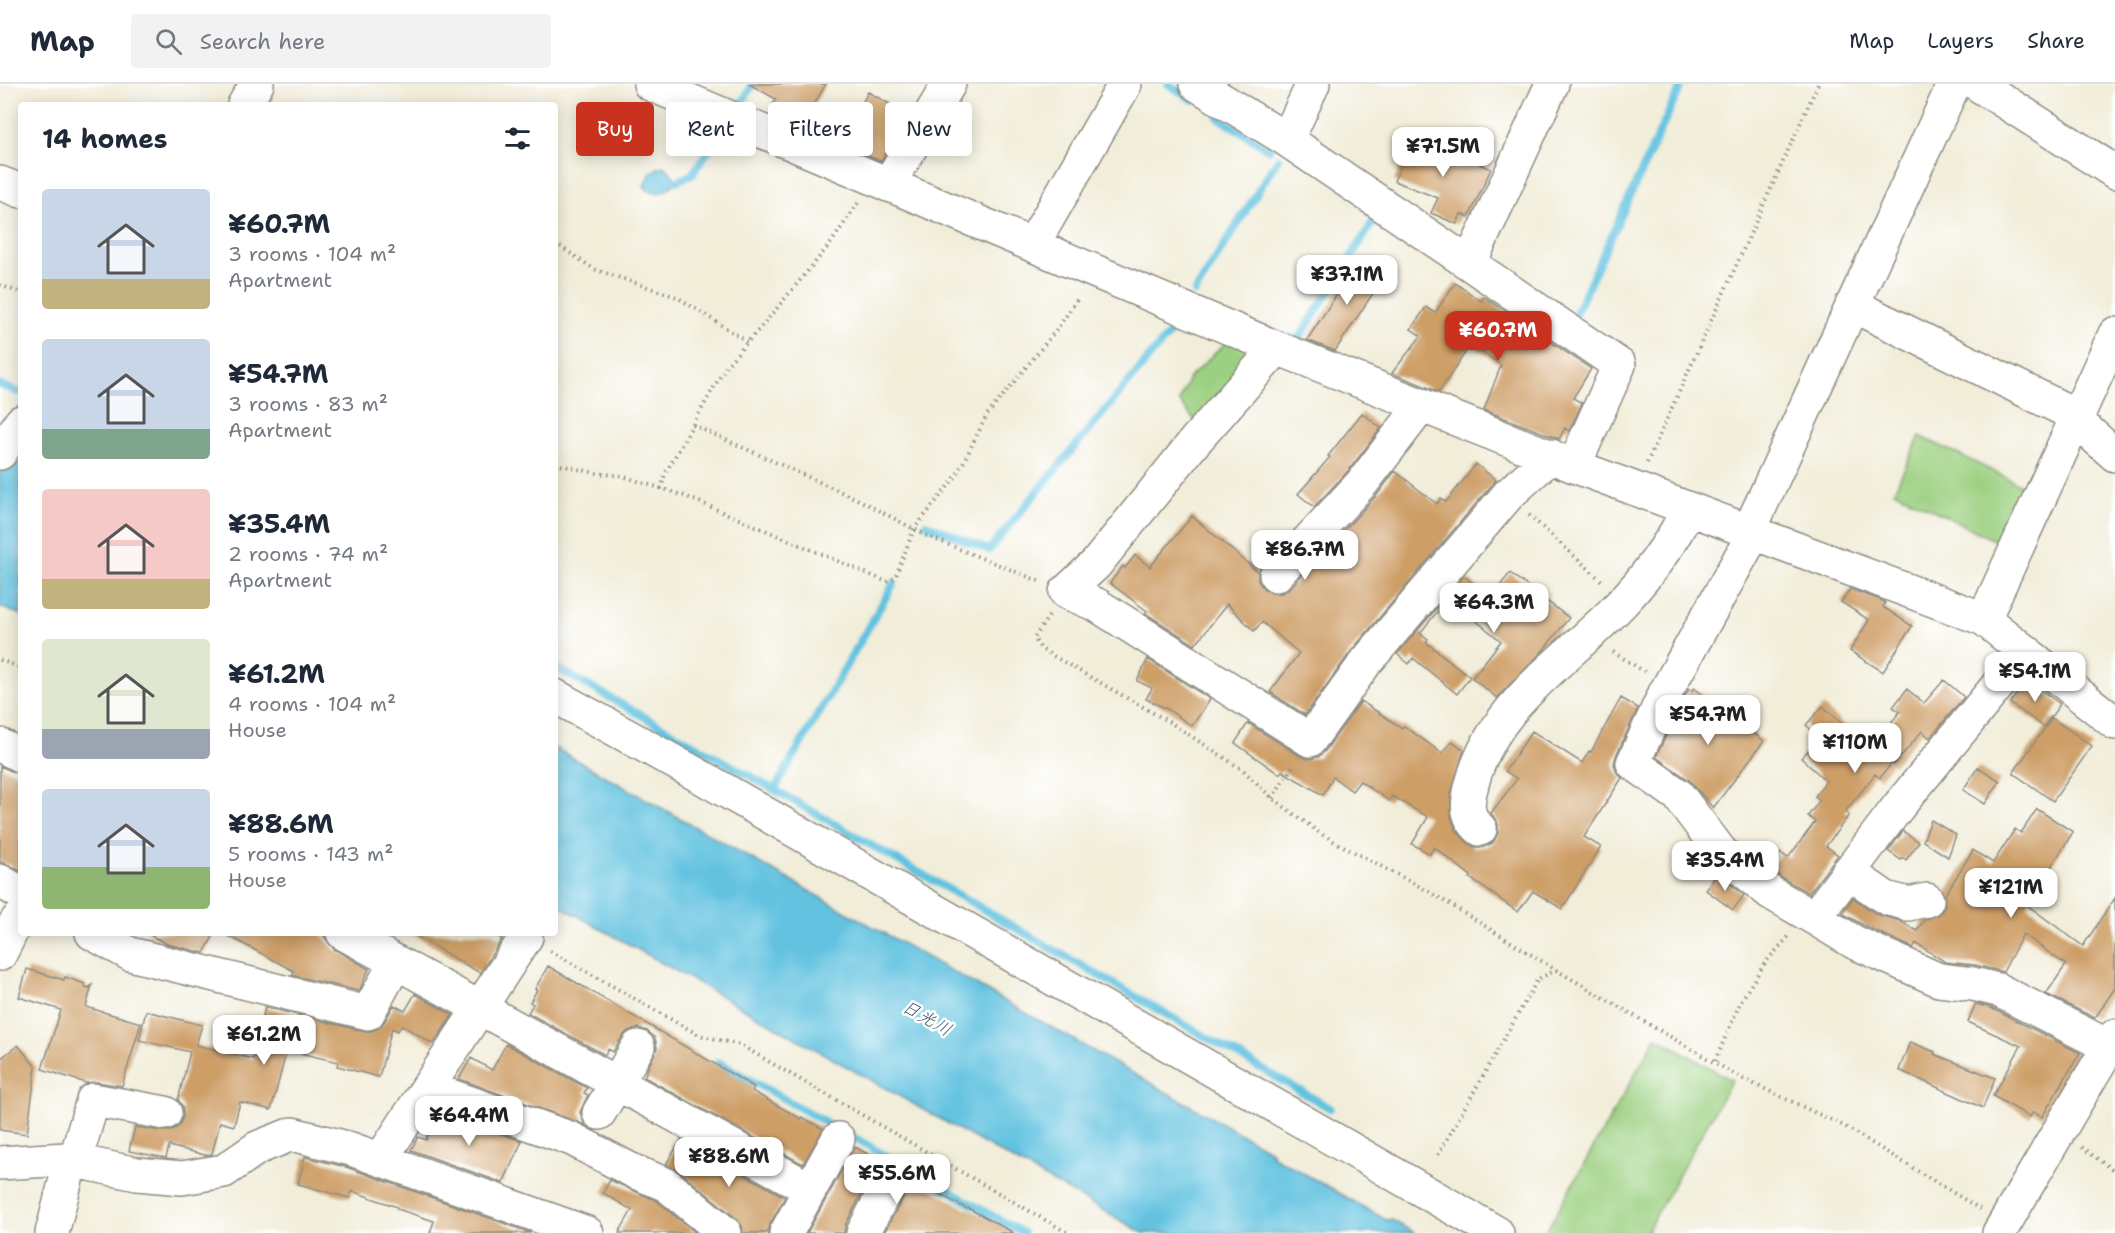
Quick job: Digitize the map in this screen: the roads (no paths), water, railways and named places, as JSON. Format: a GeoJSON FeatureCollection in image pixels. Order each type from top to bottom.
{"type":"FeatureCollection","features":[{"type":"Feature","properties":{"kind":"street"},"geometry":{"type":"LineString","coordinates":[[246,102],[257,84]]}},
{"type":"Feature","properties":{"kind":"street"},"geometry":{"type":"LineString","coordinates":[[650,84],[1277,348],[1635,489],[1984,619],[2115,723]]}},
{"type":"Feature","properties":{"kind":"street"},"geometry":{"type":"LineString","coordinates":[[880,182],[949,84]]}},
{"type":"Feature","properties":{"kind":"street"},"geometry":{"type":"LineString","coordinates":[[1033,244],[1125,84]]}},
{"type":"Feature","properties":{"kind":"street"},"geometry":{"type":"LineString","coordinates":[[1196,84],[1287,140],[1618,365],[1562,461],[1508,495],[1366,662],[1311,740],[1097,605],[1066,592],[1096,564],[1195,441],[1277,348]]}},
{"type":"Feature","properties":{"kind":"street"},"geometry":{"type":"LineString","coordinates":[[1287,140],[1312,84]]}},
{"type":"Feature","properties":{"kind":"street"},"geometry":{"type":"LineString","coordinates":[[1470,263],[1552,84]]}},
{"type":"Feature","properties":{"kind":"street"},"geometry":{"type":"LineString","coordinates":[[1954,84],[1852,305],[1752,532],[1668,687],[1633,763],[1678,795],[1721,852],[1771,893],[1854,942],[1939,980],[1998,990],[2111,1041],[2002,1228]]}},
{"type":"Feature","properties":{"kind":"street"},"geometry":{"type":"LineString","coordinates":[[1977,84],[2115,172]]}},
{"type":"Feature","properties":{"kind":"street"},"geometry":{"type":"LineString","coordinates":[[0,183],[18,190]]}},
{"type":"Feature","properties":{"kind":"street"},"geometry":{"type":"LineString","coordinates":[[1852,305],[2063,409],[2115,455]]}},
{"type":"Feature","properties":{"kind":"street"},"geometry":{"type":"LineString","coordinates":[[1984,619],[2115,334]]}},
{"type":"Feature","properties":{"kind":"street"},"geometry":{"type":"LineString","coordinates":[[1276,575],[1363,482],[1422,405]]}},
{"type":"Feature","properties":{"kind":"street"},"geometry":{"type":"LineString","coordinates":[[1480,829],[1472,822],[1467,805],[1475,773],[1505,718],[1522,697],[1624,601],[1677,532],[1688,509]]}},
{"type":"Feature","properties":{"kind":"street"},"geometry":{"type":"LineString","coordinates":[[1814,918],[1898,807],[2026,651]]}},
{"type":"Feature","properties":{"kind":"street"},"geometry":{"type":"LineString","coordinates":[[558,698],[736,796],[1497,1233]]}},
{"type":"Feature","properties":{"kind":"street"},"geometry":{"type":"LineString","coordinates":[[0,745],[18,754]]}},
{"type":"Feature","properties":{"kind":"street"},"geometry":{"type":"LineString","coordinates":[[1848,872],[1886,898],[1908,904],[1927,900]]}},
{"type":"Feature","properties":{"kind":"street"},"geometry":{"type":"LineString","coordinates":[[0,881],[18,891]]}},
{"type":"Feature","properties":{"kind":"street"},"geometry":{"type":"LineString","coordinates":[[0,954],[18,920]]}},
{"type":"Feature","properties":{"kind":"street"},"geometry":{"type":"LineString","coordinates":[[97,936],[129,954],[368,1013],[396,962]]}},
{"type":"Feature","properties":{"kind":"street"},"geometry":{"type":"LineString","coordinates":[[348,936],[810,1189]]}},
{"type":"Feature","properties":{"kind":"street"},"geometry":{"type":"LineString","coordinates":[[381,1160],[526,937]]}},
{"type":"Feature","properties":{"kind":"street"},"geometry":{"type":"LineString","coordinates":[[599,1113],[638,1047]]}},
{"type":"Feature","properties":{"kind":"street"},"geometry":{"type":"LineString","coordinates":[[428,1088],[572,1139],[633,1171],[667,1185],[725,1233]]}},
{"type":"Feature","properties":{"kind":"street"},"geometry":{"type":"LineString","coordinates":[[52,1233],[93,1100],[165,1113]]}},
{"type":"Feature","properties":{"kind":"street"},"geometry":{"type":"LineString","coordinates":[[0,1163],[73,1161],[137,1174],[182,1178],[224,1171],[257,1148],[292,1134],[351,1149],[587,1233]]}},
{"type":"Feature","properties":{"kind":"street"},"geometry":{"type":"LineString","coordinates":[[786,1233],[838,1139]]}},
{"type":"Feature","properties":{"kind":"street"},"geometry":{"type":"LineString","coordinates":[[863,1233],[886,1189]]}},
{"type":"Feature","properties":{"kind":"water"},"geometry":{"type":"Polygon","coordinates":[[[663,166],[677,181],[661,192],[648,190],[644,186],[645,182],[653,171],[663,166]]]}},
{"type":"Feature","properties":{"kind":"water"},"geometry":{"type":"Polygon","coordinates":[[[0,458],[18,464],[18,614],[0,607],[0,458]]]}},
{"type":"Feature","properties":{"kind":"water","name":"日光川"},"geometry":{"type":"Polygon","coordinates":[[[558,750],[1273,1152],[1271,1155],[1388,1221],[1390,1219],[1415,1233],[1143,1233],[558,905],[558,750]]]}},
{"type":"Feature","properties":{"kind":"waterway"},"geometry":{"type":"LineString","coordinates":[[742,102],[753,84]]}},
{"type":"Feature","properties":{"kind":"waterway"},"geometry":{"type":"LineString","coordinates":[[1168,84],[1193,100]]}},
{"type":"Feature","properties":{"kind":"waterway"},"geometry":{"type":"LineString","coordinates":[[1573,319],[1682,84]]}},
{"type":"Feature","properties":{"kind":"waterway"},"geometry":{"type":"LineString","coordinates":[[1218,117],[1269,150],[1272,144]]}},
{"type":"Feature","properties":{"kind":"waterway"},"geometry":{"type":"LineString","coordinates":[[677,181],[692,174],[705,156]]}},
{"type":"Feature","properties":{"kind":"waterway"},"geometry":{"type":"LineString","coordinates":[[1195,292],[1278,159]]}},
{"type":"Feature","properties":{"kind":"waterway"},"geometry":{"type":"LineString","coordinates":[[1291,338],[1298,340],[1375,219]]}},
{"type":"Feature","properties":{"kind":"waterway"},"geometry":{"type":"LineString","coordinates":[[926,524],[989,550],[1178,323]]}},
{"type":"Feature","properties":{"kind":"waterway"},"geometry":{"type":"LineString","coordinates":[[0,385],[18,392]]}},
{"type":"Feature","properties":{"kind":"waterway"},"geometry":{"type":"LineString","coordinates":[[777,785],[894,583]]}},
{"type":"Feature","properties":{"kind":"waterway"},"geometry":{"type":"LineString","coordinates":[[558,669],[775,790],[1330,1108]]}},
{"type":"Feature","properties":{"kind":"waterway"},"geometry":{"type":"LineString","coordinates":[[718,1062],[836,1128]]}},
{"type":"Feature","properties":{"kind":"waterway"},"geometry":{"type":"LineString","coordinates":[[846,1133],[1023,1233]]}}]}
